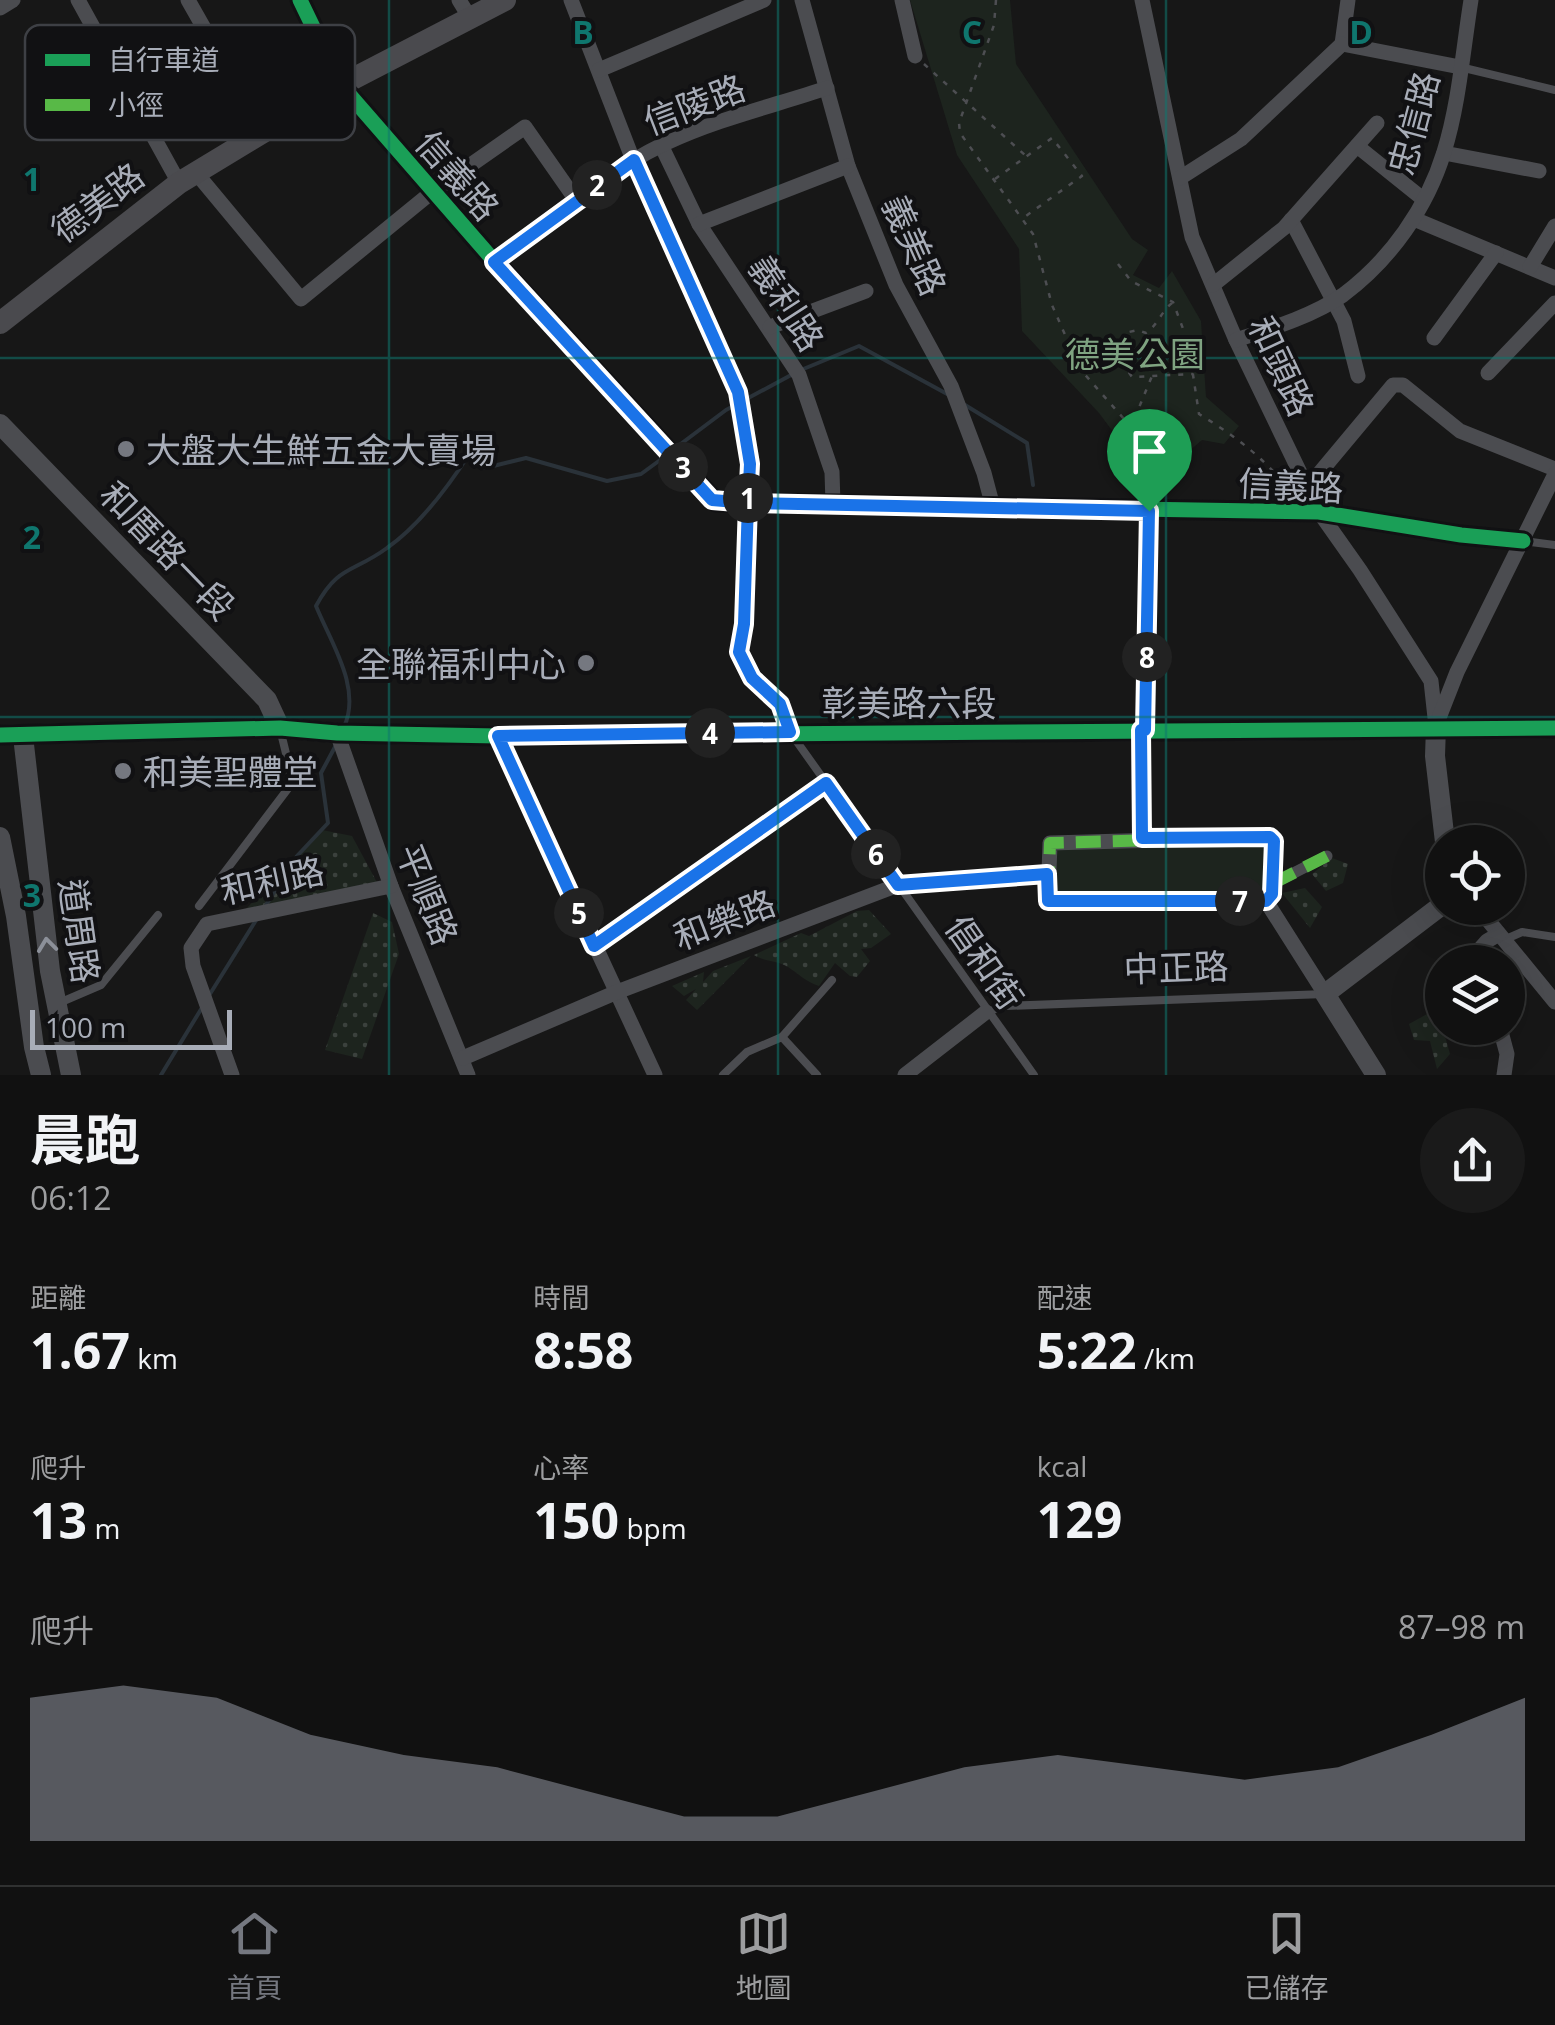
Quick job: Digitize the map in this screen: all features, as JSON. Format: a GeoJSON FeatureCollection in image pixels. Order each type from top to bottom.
{"type":"FeatureCollection","features":[{"type":"Feature","properties":{"kind":"main road","name":"德美路"},"geometry":{"type":"LineString","coordinates":[[355,76],[464,9],[506,0]]}},
{"type":"Feature","properties":{"kind":"main road","name":"德美路"},"geometry":{"type":"LineString","coordinates":[[0,322],[188,179],[250,140]]}},
{"type":"Feature","properties":{"kind":"street"},"geometry":{"type":"LineString","coordinates":[[0,8],[13,0]]}},
{"type":"Feature","properties":{"kind":"street"},"geometry":{"type":"LineString","coordinates":[[78,0],[93,25]]}},
{"type":"Feature","properties":{"kind":"street"},"geometry":{"type":"LineString","coordinates":[[188,0],[202,25]]}},
{"type":"Feature","properties":{"kind":"street","name":"信義路"},"geometry":{"type":"LineString","coordinates":[[300,0],[312,25]]}},
{"type":"Feature","properties":{"kind":"street"},"geometry":{"type":"LineString","coordinates":[[571,0],[634,160]]}},
{"type":"Feature","properties":{"kind":"street"},"geometry":{"type":"LineString","coordinates":[[598,70],[764,0]]}},
{"type":"Feature","properties":{"kind":"street","name":"義美路"},"geometry":{"type":"LineString","coordinates":[[802,0],[848,166],[896,285],[955,399],[993,507]]}},
{"type":"Feature","properties":{"kind":"street"},"geometry":{"type":"LineString","coordinates":[[902,0],[915,56]]}},
{"type":"Feature","properties":{"kind":"street","name":"和頭路"},"geometry":{"type":"LineString","coordinates":[[1142,0],[1192,237],[1318,512],[1431,681],[1436,727]]}},
{"type":"Feature","properties":{"kind":"street","name":"忠信路"},"geometry":{"type":"LineString","coordinates":[[1236,340],[1333,300],[1380,263],[1414,219],[1444,153],[1471,0]]}},
{"type":"Feature","properties":{"kind":"street"},"geometry":{"type":"LineString","coordinates":[[1180,178],[1241,140],[1342,44],[1344,1]]}},
{"type":"Feature","properties":{"kind":"street"},"geometry":{"type":"LineString","coordinates":[[1342,44],[1460,67]]}},
{"type":"Feature","properties":{"kind":"street","name":"信陵路"},"geometry":{"type":"LineString","coordinates":[[494,262],[576,200],[660,146],[707,126],[827,88]]}},
{"type":"Feature","properties":{"kind":"street","name":"信義路"},"geometry":{"type":"LineString","coordinates":[[355,101],[494,262],[712,500],[1318,512],[1523,541]]}},
{"type":"Feature","properties":{"kind":"street"},"geometry":{"type":"LineString","coordinates":[[1213,285],[1291,220],[1377,123]]}},
{"type":"Feature","properties":{"kind":"street"},"geometry":{"type":"LineString","coordinates":[[164,140],[188,179],[301,300],[432,192],[525,127],[576,200]]}},
{"type":"Feature","properties":{"kind":"street","name":"義利路"},"geometry":{"type":"LineString","coordinates":[[660,146],[699,224],[800,376],[832,472],[834,504]]}},
{"type":"Feature","properties":{"kind":"street"},"geometry":{"type":"LineString","coordinates":[[1358,146],[1423,200]]}},
{"type":"Feature","properties":{"kind":"street"},"geometry":{"type":"LineString","coordinates":[[1444,153],[1540,171]]}},
{"type":"Feature","properties":{"kind":"street"},"geometry":{"type":"LineString","coordinates":[[699,224],[848,166]]}},
{"type":"Feature","properties":{"kind":"street"},"geometry":{"type":"LineString","coordinates":[[1414,219],[1555,278]]}},
{"type":"Feature","properties":{"kind":"street"},"geometry":{"type":"LineString","coordinates":[[1291,220],[1344,321],[1358,376]]}},
{"type":"Feature","properties":{"kind":"street"},"geometry":{"type":"LineString","coordinates":[[1530,267],[1555,226]]}},
{"type":"Feature","properties":{"kind":"street"},"geometry":{"type":"LineString","coordinates":[[1434,338],[1496,253]]}},
{"type":"Feature","properties":{"kind":"street"},"geometry":{"type":"LineString","coordinates":[[770,327],[866,291]]}},
{"type":"Feature","properties":{"kind":"street"},"geometry":{"type":"LineString","coordinates":[[1488,373],[1555,303]]}},
{"type":"Feature","properties":{"kind":"street"},"geometry":{"type":"LineString","coordinates":[[1317,476],[1393,385],[1403,385],[1460,431],[1555,472],[1458,672],[1436,727],[1435,756],[1443,825]]}},
{"type":"Feature","properties":{"kind":"street","name":"和厝路一段"},"geometry":{"type":"LineString","coordinates":[[0,424],[266,700],[280,728]]}},
{"type":"Feature","properties":{"kind":"street"},"geometry":{"type":"LineString","coordinates":[[1142,838],[1149,511]]}},
{"type":"Feature","properties":{"kind":"street","name":"彰美路六段"},"geometry":{"type":"LineString","coordinates":[[0,734],[280,728],[498,736],[1555,728]]}},
{"type":"Feature","properties":{"kind":"street","name":"平順路"},"geometry":{"type":"LineString","coordinates":[[337,733],[390,886],[468,1075]]}},
{"type":"Feature","properties":{"kind":"street","name":"彰美路六段"},"geometry":{"type":"LineString","coordinates":[[0,744],[23,736]]}},
{"type":"Feature","properties":{"kind":"street","name":"道周路"},"geometry":{"type":"LineString","coordinates":[[23,736],[50,971],[71,1075]]}},
{"type":"Feature","properties":{"kind":"street"},"geometry":{"type":"LineString","coordinates":[[498,736],[655,1075]]}},
{"type":"Feature","properties":{"kind":"street"},"geometry":{"type":"LineString","coordinates":[[594,946],[826,783]]}},
{"type":"Feature","properties":{"kind":"street","name":"道周路"},"geometry":{"type":"LineString","coordinates":[[0,836],[8,916],[42,1075]]}},
{"type":"Feature","properties":{"kind":"street"},"geometry":{"type":"LineString","coordinates":[[1270,837],[1274,841],[1272,894],[1266,901],[1048,901],[1050,842],[1142,838],[1270,837]]}},
{"type":"Feature","properties":{"kind":"street"},"geometry":{"type":"LineString","coordinates":[[1272,884],[1328,856]]}},
{"type":"Feature","properties":{"kind":"street","name":"和樂路"},"geometry":{"type":"LineString","coordinates":[[463,1058],[617,992],[898,885],[1047,874]]}},
{"type":"Feature","properties":{"kind":"street","name":"和利路"},"geometry":{"type":"LineString","coordinates":[[232,1075],[193,966],[191,948],[207,924],[390,886]]}},
{"type":"Feature","properties":{"kind":"street"},"geometry":{"type":"LineString","coordinates":[[1266,901],[1376,1075]]}},
{"type":"Feature","properties":{"kind":"street"},"geometry":{"type":"LineString","coordinates":[[1324,994],[1425,918]]}},
{"type":"Feature","properties":{"kind":"street"},"geometry":{"type":"LineString","coordinates":[[1493,925],[1555,1002]]}},
{"type":"Feature","properties":{"kind":"street"},"geometry":{"type":"LineString","coordinates":[[1483,945],[1502,936]]}},
{"type":"Feature","properties":{"kind":"street","name":"中正路"},"geometry":{"type":"LineString","coordinates":[[905,1075],[986,1012]]}},
{"type":"Feature","properties":{"kind":"street"},"geometry":{"type":"LineString","coordinates":[[1504,1075],[1505,1045]]}},
{"type":"Feature","properties":{"kind":"lane"},"geometry":{"type":"LineString","coordinates":[[1460,67],[1555,90]]}},
{"type":"Feature","properties":{"kind":"lane","name":"倡和街"},"geometry":{"type":"LineString","coordinates":[[634,160],[738,392],[750,464],[744,624],[739,652],[752,678],[780,704],[790,732],[1034,1075]]}},
{"type":"Feature","properties":{"kind":"lane"},"geometry":{"type":"LineString","coordinates":[[1523,541],[1555,545]]}},
{"type":"Feature","properties":{"kind":"lane"},"geometry":{"type":"LineString","coordinates":[[199,906],[293,782],[280,728]]}},
{"type":"Feature","properties":{"kind":"lane"},"geometry":{"type":"LineString","coordinates":[[57,1004],[101,985],[158,915]]}},
{"type":"Feature","properties":{"kind":"lane"},"geometry":{"type":"LineString","coordinates":[[1502,936],[1522,932],[1555,937]]}},
{"type":"Feature","properties":{"kind":"lane"},"geometry":{"type":"LineString","coordinates":[[723,1075],[747,1052],[782,1036],[832,980]]}},
{"type":"Feature","properties":{"kind":"lane","name":"中正路"},"geometry":{"type":"LineString","coordinates":[[986,1012],[1006,1006],[1324,994]]}},
{"type":"Feature","properties":{"kind":"lane"},"geometry":{"type":"LineString","coordinates":[[782,1036],[816,1075]]}},
{"type":"Feature","properties":{"kind":"path"},"geometry":{"type":"LineString","coordinates":[[996,0],[994,25],[959,122],[960,132],[1033,234],[1052,305],[1080,369],[1131,427],[1152,376]]}},
{"type":"Feature","properties":{"kind":"path"},"geometry":{"type":"LineString","coordinates":[[915,56],[1026,156]]}},
{"type":"Feature","properties":{"kind":"path"},"geometry":{"type":"LineString","coordinates":[[994,180],[1052,138],[1082,176],[1022,218]]}},
{"type":"Feature","properties":{"kind":"path"},"geometry":{"type":"LineString","coordinates":[[1118,264],[1131,282],[1173,302],[1188,342],[1200,414],[1226,430],[1281,477],[1294,498]]}},
{"type":"Feature","properties":{"kind":"path"},"geometry":{"type":"LineString","coordinates":[[1080,369],[1121,343],[1129,332],[1138,330],[1146,334],[1152,330],[1162,311],[1173,302]]}},
{"type":"Feature","properties":{"kind":"path"},"geometry":{"type":"LineString","coordinates":[[1121,343],[1128,356],[1126,368]]}},
{"type":"Feature","properties":{"kind":"path"},"geometry":{"type":"LineString","coordinates":[[1106,352],[1132,377],[1193,374]]}},
{"type":"Feature","properties":{"kind":"green space","name":"德美公園"},"geometry":{"type":"Polygon","coordinates":[[[910,0],[1010,0],[1016,64],[1132,239],[1148,250],[1133,275],[1159,288],[1172,271],[1201,321],[1206,397],[1239,426],[1224,444],[1202,440],[1174,464],[1134,460],[1099,413],[1022,331],[1019,249],[957,155],[910,0]]]}},
{"type":"Feature","properties":{"kind":"green space"},"geometry":{"type":"Polygon","coordinates":[[[322,830],[352,836],[380,888],[243,912],[322,830]]]}},
{"type":"Feature","properties":{"kind":"green space"},"geometry":{"type":"Polygon","coordinates":[[[1266,838],[1266,895],[1056,897],[1057,844],[1266,838]]]}},
{"type":"Feature","properties":{"kind":"green space"},"geometry":{"type":"Polygon","coordinates":[[[1332,858],[1348,864],[1343,883],[1326,891],[1312,874],[1332,858]]]}},
{"type":"Feature","properties":{"kind":"green space"},"geometry":{"type":"Polygon","coordinates":[[[1305,888],[1322,907],[1310,928],[1282,893],[1305,888]]]}},
{"type":"Feature","properties":{"kind":"green space"},"geometry":{"type":"Polygon","coordinates":[[[869,910],[891,934],[871,948],[861,949],[870,961],[857,977],[835,963],[819,986],[784,965],[754,955],[801,933],[809,936],[857,911],[869,910]]]}},
{"type":"Feature","properties":{"kind":"green space"},"geometry":{"type":"Polygon","coordinates":[[[373,913],[392,922],[399,954],[362,1059],[325,1050],[373,913]]]}},
{"type":"Feature","properties":{"kind":"green space"},"geometry":{"type":"Polygon","coordinates":[[[751,956],[697,1010],[686,1000],[696,989],[684,996],[672,986],[704,972],[703,982],[713,971],[751,956]]]}},
{"type":"Feature","properties":{"kind":"green space"},"geometry":{"type":"Polygon","coordinates":[[[1425,1015],[1425,1041],[1414,1040],[1409,1024],[1425,1015]]]}},
{"type":"Feature","properties":{"kind":"green space"},"geometry":{"type":"Polygon","coordinates":[[[1431,1045],[1447,1045],[1450,1054],[1437,1069],[1431,1045]]]}},
{"type":"Feature","properties":{"kind":"waterway"},"geometry":{"type":"LineString","coordinates":[[801,370],[859,346],[949,395]]}},
{"type":"Feature","properties":{"kind":"waterway"},"geometry":{"type":"LineString","coordinates":[[674,449],[726,410],[793,374]]}},
{"type":"Feature","properties":{"kind":"waterway"},"geometry":{"type":"LineString","coordinates":[[965,405],[1027,443],[1033,485]]}},
{"type":"Feature","properties":{"kind":"waterway"},"geometry":{"type":"LineString","coordinates":[[344,727],[349,712],[347,681],[316,606],[339,576],[375,556],[411,528],[470,453],[485,468],[526,458],[607,481],[641,474],[667,455]]}},
{"type":"Feature","properties":{"kind":"waterway"},"geometry":{"type":"LineString","coordinates":[[266,905],[297,856],[328,823],[321,773],[336,745]]}},
{"type":"Feature","properties":{"kind":"waterway"},"geometry":{"type":"LineString","coordinates":[[210,994],[258,917]]}},
{"type":"Feature","properties":{"kind":"waterway"},"geometry":{"type":"LineString","coordinates":[[161,1075],[203,1006]]}},
{"type":"Feature","properties":{"kind":"marked path"},"geometry":{"type":"LineString","coordinates":[[1141,731],[1142,838]]}},
{"type":"Feature","properties":{"kind":"marked path"},"geometry":{"type":"LineString","coordinates":[[1270,837],[1274,841],[1272,895],[1266,901],[1048,901],[1050,843],[1270,837]]}},
{"type":"Feature","properties":{"kind":"marked path"},"geometry":{"type":"LineString","coordinates":[[1272,884],[1327,856]]}},
{"type":"Feature","properties":{"kind":"marked path"},"geometry":{"type":"LineString","coordinates":[[898,885],[1047,874]]}},
{"type":"Feature","properties":{"kind":"cycle path"},"geometry":{"type":"LineString","coordinates":[[300,0],[312,25]]}},
{"type":"Feature","properties":{"kind":"cycle path"},"geometry":{"type":"LineString","coordinates":[[355,101],[495,262],[716,502],[1319,512],[1523,541]]}},
{"type":"Feature","properties":{"kind":"cycle path"},"geometry":{"type":"LineString","coordinates":[[0,735],[280,728],[498,736],[1555,728]]}},
{"type":"Feature","properties":{"kind":"place","name":"大盤大生鮮五金大賣場"},"geometry":{"type":"Point","coordinates":[126,449]}},
{"type":"Feature","properties":{"kind":"place","name":"全聯福利中心"},"geometry":{"type":"Point","coordinates":[586,663]}},
{"type":"Feature","properties":{"kind":"place","name":"和美聖體堂"},"geometry":{"type":"Point","coordinates":[123,771]}},
{"type":"Feature","properties":{"kind":"route"},"geometry":{"type":"LineString","coordinates":[[1149,511],[748,503],[750,464],[738,392],[634,160],[494,262],[712,500],[748,503],[744,624],[739,652],[752,678],[780,704],[790,732],[498,736],[594,946],[826,783],[898,885],[1047,874],[1048,901],[1266,901],[1272,894],[1274,841],[1270,837],[1142,838],[1141,730],[1145,730],[1149,511]]}}]}
